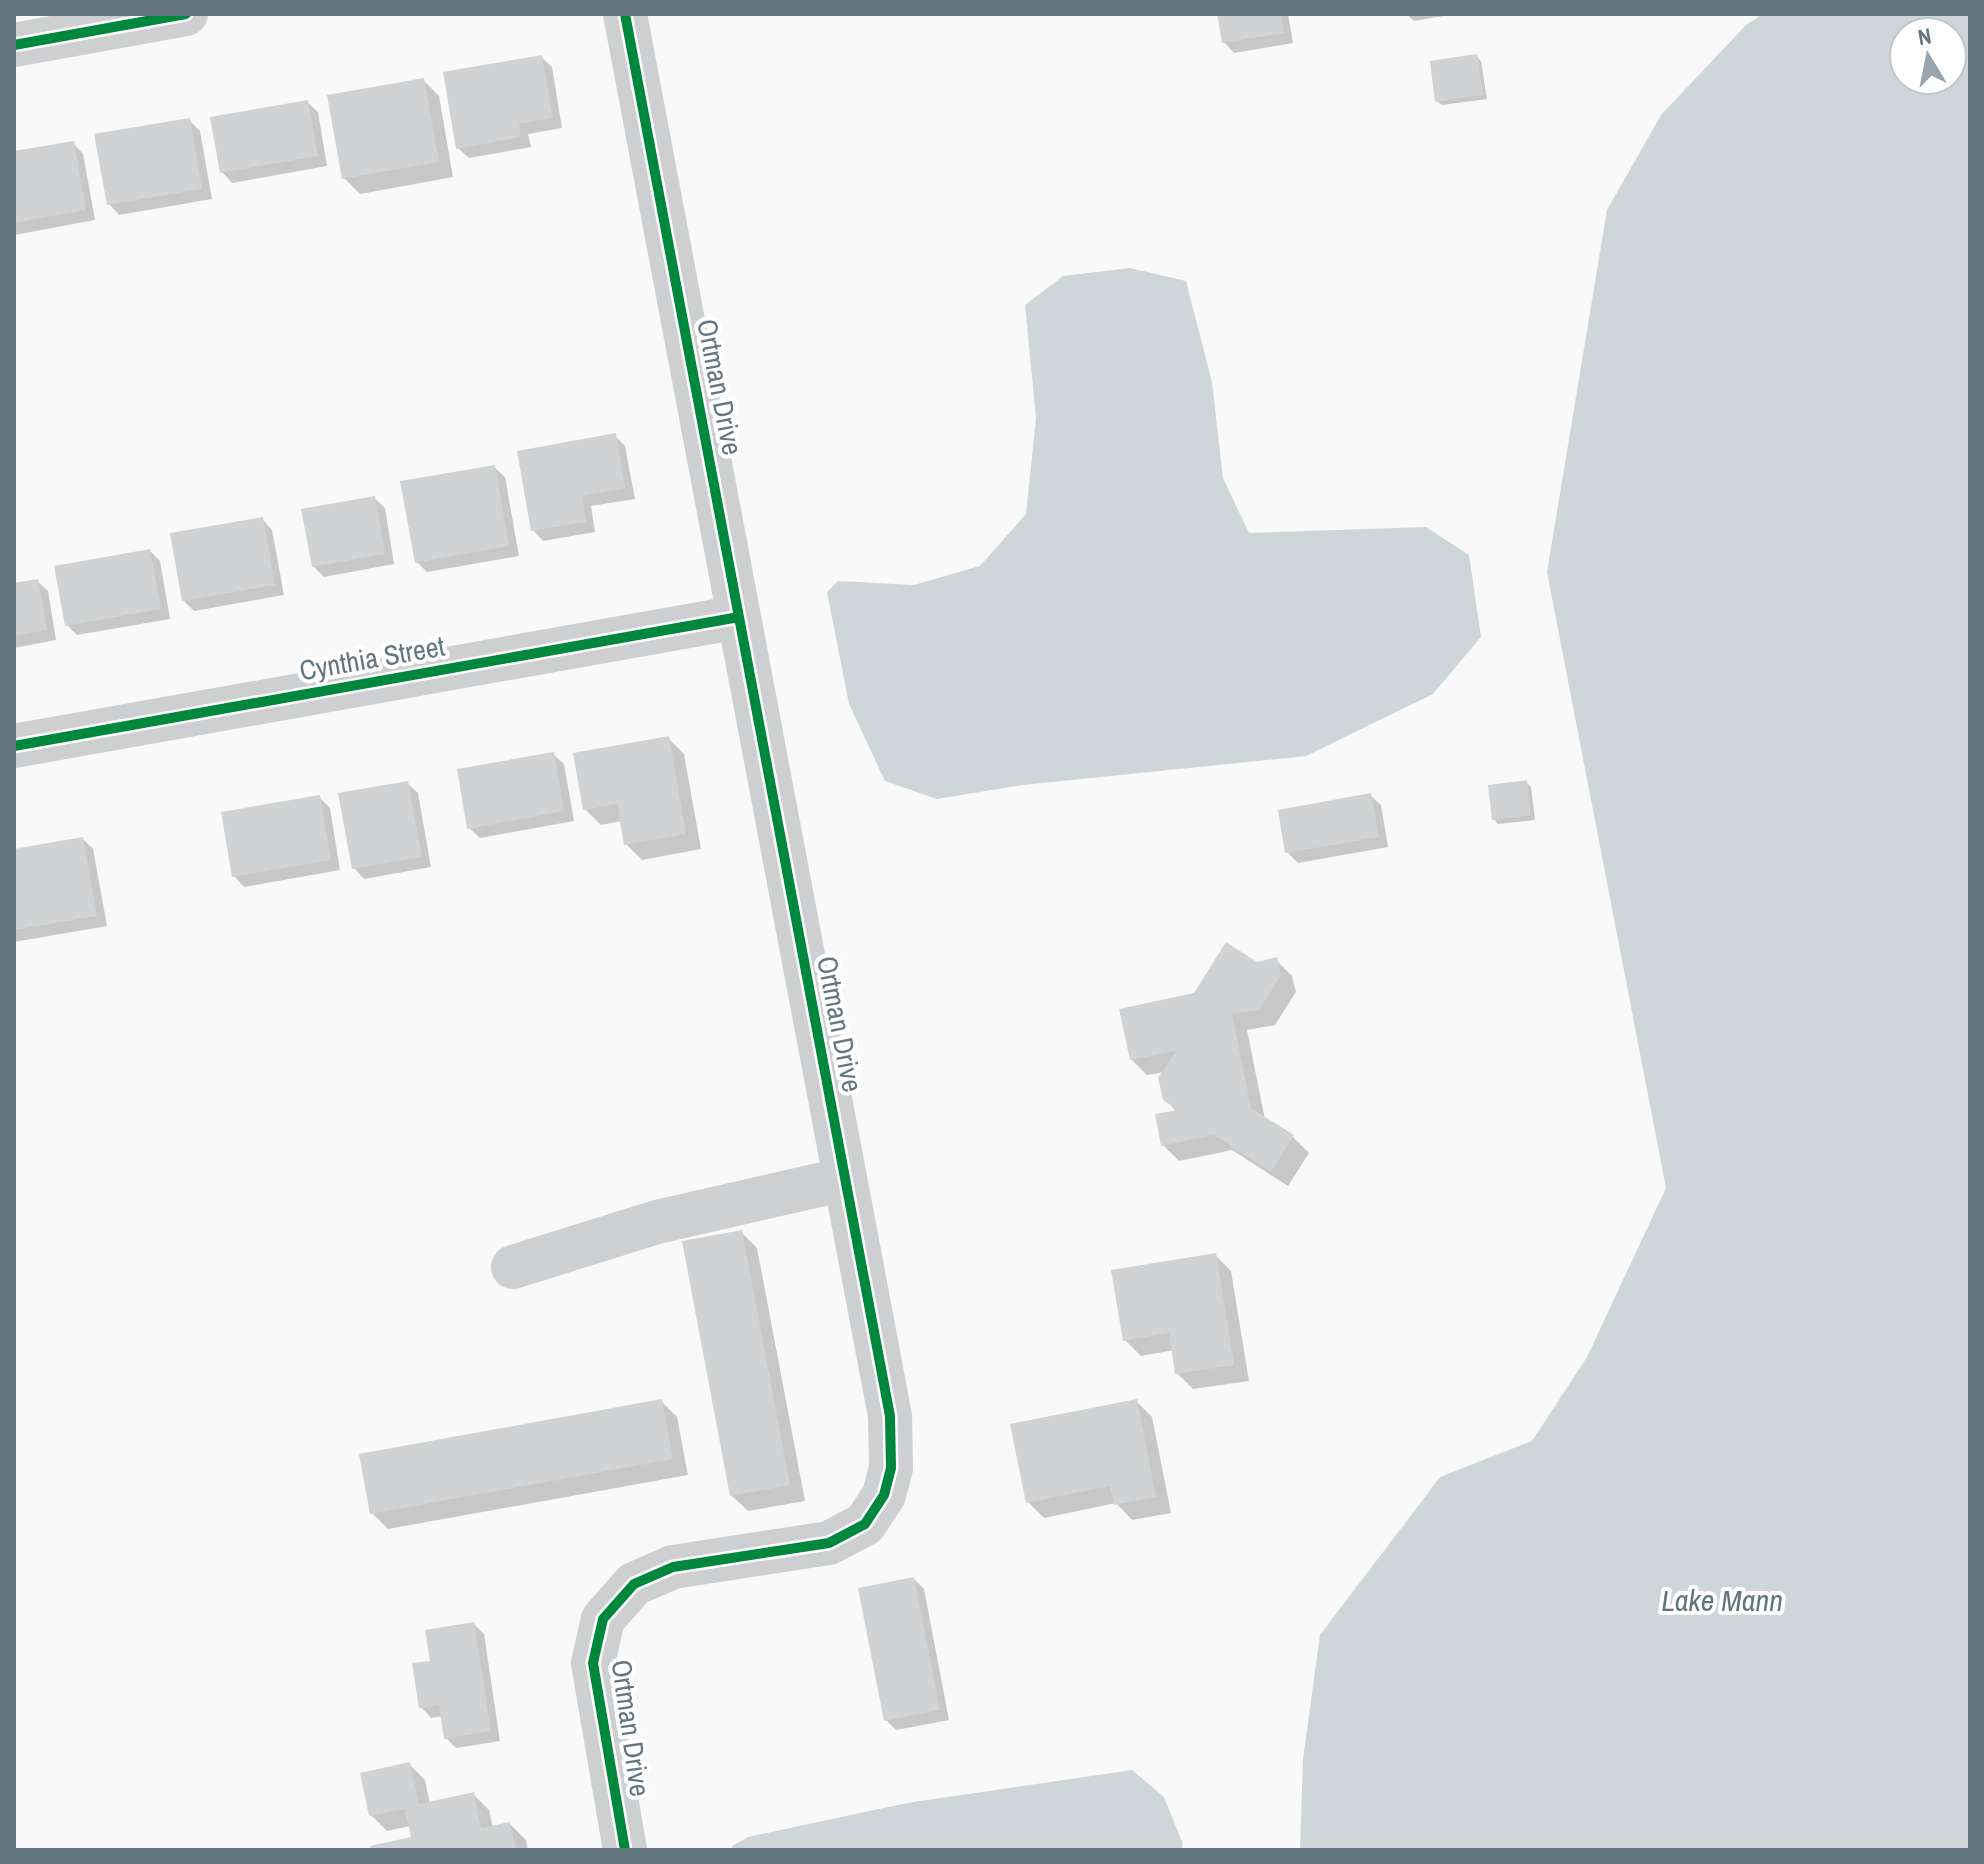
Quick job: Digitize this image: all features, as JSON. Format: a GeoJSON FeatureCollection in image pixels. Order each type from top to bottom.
{"type":"FeatureCollection","features":[{"type":"Feature","properties":{"kind":"street"},"geometry":{"type":"LineString","coordinates":[[14,45],[186,14]]}},
{"type":"Feature","properties":{"kind":"street","name":"Ortman Drive"},"geometry":{"type":"LineString","coordinates":[[625,14],[890,1416],[891,1468],[884,1495],[865,1524],[829,1543],[673,1567],[634,1584],[603,1619],[593,1663],[625,1850]]}},
{"type":"Feature","properties":{"kind":"street","name":"Cynthia Street"},"geometry":{"type":"LineString","coordinates":[[14,746],[739,617]]}},
{"type":"Feature","properties":{"kind":"street"},"geometry":{"type":"LineString","coordinates":[[513,1267],[657,1222],[845,1179]]}},
{"type":"Feature","properties":{"kind":"water","name":"Lake Mann"},"geometry":{"type":"Polygon","coordinates":[[[1763,14],[1970,14],[1970,1850],[1300,1850],[1303,1759],[1320,1635],[1440,1477],[1532,1441],[1587,1357],[1666,1188],[1547,572],[1607,210],[1661,115],[1746,25],[1763,14]]]}},
{"type":"Feature","properties":{"kind":"water"},"geometry":{"type":"Polygon","coordinates":[[[1130,268],[1186,281],[1212,382],[1223,478],[1249,533],[1426,527],[1469,555],[1481,637],[1433,694],[1306,756],[1023,785],[937,799],[885,781],[849,704],[827,592],[838,581],[914,585],[980,566],[1026,514],[1036,418],[1025,305],[1063,276],[1130,268]]]}},
{"type":"Feature","properties":{"kind":"water"},"geometry":{"type":"Polygon","coordinates":[[[1132,1770],[1164,1797],[1183,1844],[1181,1850],[732,1850],[732,1846],[748,1837],[907,1803],[1132,1770]]]}},
{"type":"Feature","properties":{"kind":"building"},"geometry":{"type":"Polygon","coordinates":[[[1217,14],[1281,14],[1284,33],[1222,43],[1217,14]]]}},
{"type":"Feature","properties":{"kind":"building"},"geometry":{"type":"Polygon","coordinates":[[[1477,54],[1483,95],[1435,102],[1430,61],[1477,54]]]}},
{"type":"Feature","properties":{"kind":"building"},"geometry":{"type":"Polygon","coordinates":[[[542,55],[553,118],[519,124],[521,137],[456,149],[443,72],[542,55]]]}},
{"type":"Feature","properties":{"kind":"building"},"geometry":{"type":"Polygon","coordinates":[[[424,78],[439,162],[342,179],[327,95],[424,78]]]}},
{"type":"Feature","properties":{"kind":"building"},"geometry":{"type":"Polygon","coordinates":[[[308,100],[318,156],[220,173],[210,117],[308,100]]]}},
{"type":"Feature","properties":{"kind":"building"},"geometry":{"type":"Polygon","coordinates":[[[190,118],[202,189],[107,205],[94,134],[190,118]]]}},
{"type":"Feature","properties":{"kind":"building"},"geometry":{"type":"Polygon","coordinates":[[[74,141],[86,210],[14,223],[14,151],[74,141]]]}},
{"type":"Feature","properties":{"kind":"building"},"geometry":{"type":"Polygon","coordinates":[[[616,433],[625,488],[582,496],[586,522],[531,531],[517,451],[616,433]]]}},
{"type":"Feature","properties":{"kind":"building"},"geometry":{"type":"Polygon","coordinates":[[[495,465],[509,546],[415,563],[400,481],[495,465]]]}},
{"type":"Feature","properties":{"kind":"building"},"geometry":{"type":"Polygon","coordinates":[[[375,496],[385,554],[312,567],[301,509],[375,496]]]}},
{"type":"Feature","properties":{"kind":"building"},"geometry":{"type":"Polygon","coordinates":[[[263,517],[275,585],[182,601],[170,533],[263,517]]]}},
{"type":"Feature","properties":{"kind":"building"},"geometry":{"type":"Polygon","coordinates":[[[150,549],[161,609],[65,626],[54,566],[150,549]]]}},
{"type":"Feature","properties":{"kind":"building"},"geometry":{"type":"Polygon","coordinates":[[[38,579],[47,630],[14,636],[14,583],[38,579]]]}},
{"type":"Feature","properties":{"kind":"building"},"geometry":{"type":"Polygon","coordinates":[[[669,736],[686,834],[624,845],[617,804],[583,810],[573,753],[669,736]]]}},
{"type":"Feature","properties":{"kind":"building"},"geometry":{"type":"Polygon","coordinates":[[[554,752],[564,811],[467,829],[457,769],[554,752]]]}},
{"type":"Feature","properties":{"kind":"building"},"geometry":{"type":"Polygon","coordinates":[[[1527,780],[1531,815],[1492,820],[1488,785],[1527,780]]]}},
{"type":"Feature","properties":{"kind":"building"},"geometry":{"type":"Polygon","coordinates":[[[408,781],[422,857],[352,869],[338,793],[408,781]]]}},
{"type":"Feature","properties":{"kind":"building"},"geometry":{"type":"Polygon","coordinates":[[[1371,793],[1379,837],[1285,853],[1278,810],[1371,793]]]}},
{"type":"Feature","properties":{"kind":"building"},"geometry":{"type":"Polygon","coordinates":[[[320,795],[331,860],[232,877],[221,812],[320,795]]]}},
{"type":"Feature","properties":{"kind":"building"},"geometry":{"type":"Polygon","coordinates":[[[83,837],[97,916],[14,930],[14,849],[83,837]]]}},
{"type":"Feature","properties":{"kind":"building"},"geometry":{"type":"Polygon","coordinates":[[[1226,942],[1257,962],[1277,957],[1281,975],[1259,1010],[1232,1014],[1251,1108],[1294,1135],[1271,1172],[1214,1135],[1161,1146],[1155,1114],[1178,1110],[1163,1100],[1158,1078],[1176,1051],[1130,1060],[1119,1009],[1194,993],[1226,942]]]}},
{"type":"Feature","properties":{"kind":"building"},"geometry":{"type":"Polygon","coordinates":[[[742,1230],[790,1485],[730,1496],[682,1241],[742,1230]]]}},
{"type":"Feature","properties":{"kind":"building"},"geometry":{"type":"Polygon","coordinates":[[[1216,1253],[1234,1365],[1175,1374],[1169,1333],[1123,1341],[1111,1270],[1216,1253]]]}},
{"type":"Feature","properties":{"kind":"building"},"geometry":{"type":"Polygon","coordinates":[[[662,1399],[673,1459],[370,1514],[359,1454],[662,1399]]]}},
{"type":"Feature","properties":{"kind":"building"},"geometry":{"type":"Polygon","coordinates":[[[1137,1399],[1156,1497],[1114,1505],[1110,1486],[1026,1503],[1010,1424],[1137,1399]]]}},
{"type":"Feature","properties":{"kind":"building"},"geometry":{"type":"Polygon","coordinates":[[[914,1577],[940,1710],[884,1721],[858,1588],[914,1577]]]}},
{"type":"Feature","properties":{"kind":"building"},"geometry":{"type":"Polygon","coordinates":[[[474,1622],[491,1731],[444,1739],[439,1705],[419,1708],[412,1663],[430,1661],[425,1630],[474,1622]]]}},
{"type":"Feature","properties":{"kind":"building"},"geometry":{"type":"Polygon","coordinates":[[[410,1762],[419,1804],[474,1792],[481,1828],[510,1822],[516,1850],[371,1850],[370,1846],[411,1837],[405,1809],[369,1816],[360,1773],[410,1762]]]}},
{"type":"Feature","properties":{"kind":"cycle path"},"geometry":{"type":"LineString","coordinates":[[14,45],[186,14]]}},
{"type":"Feature","properties":{"kind":"cycle path"},"geometry":{"type":"LineString","coordinates":[[625,14],[890,1416],[891,1468],[884,1495],[865,1524],[829,1543],[673,1567],[634,1584],[603,1619],[593,1663],[625,1850]]}},
{"type":"Feature","properties":{"kind":"cycle path"},"geometry":{"type":"LineString","coordinates":[[14,746],[739,617]]}}]}
